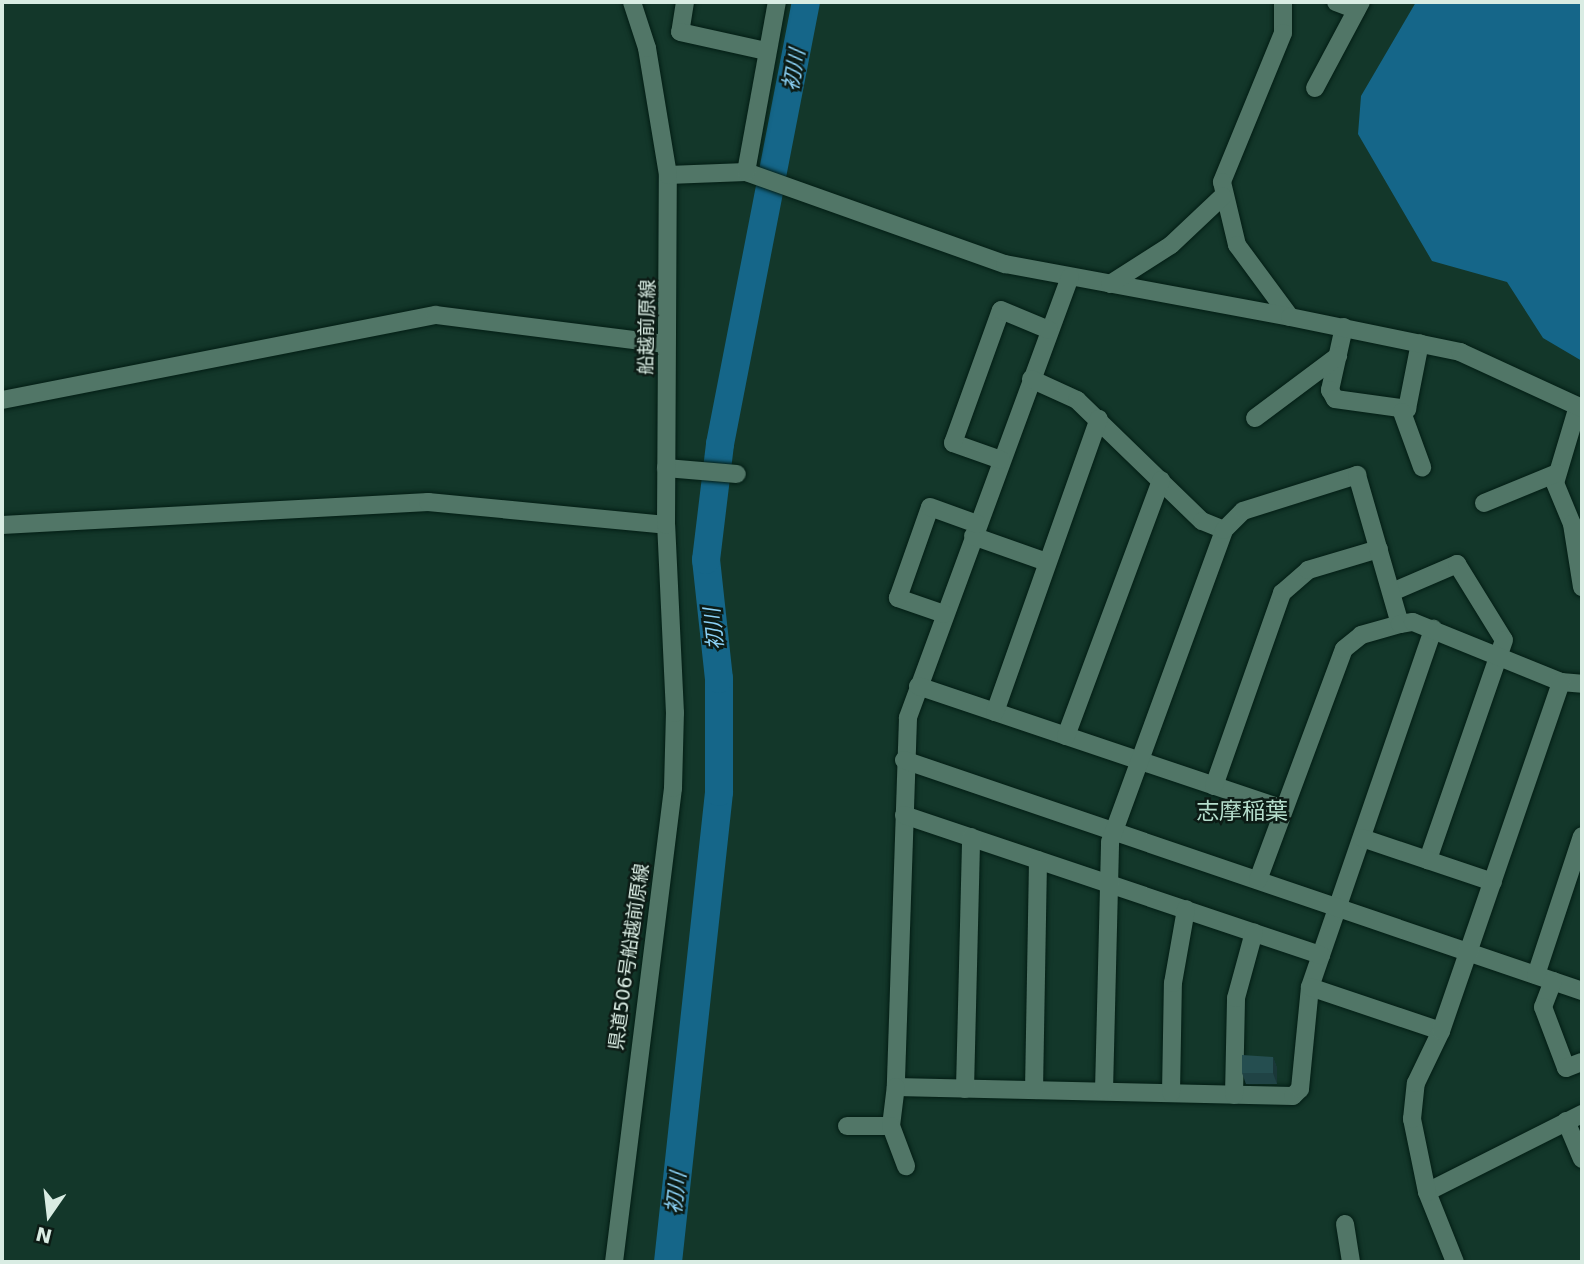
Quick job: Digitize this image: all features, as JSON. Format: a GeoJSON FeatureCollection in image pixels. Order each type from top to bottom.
{"type":"FeatureCollection","features":[{"type":"Feature","properties":{"kind":"street","name":"船越前原線"},"geometry":{"type":"LineString","coordinates":[[632,2],[648,48],[667,175],[666,525],[673,657]]}},
{"type":"Feature","properties":{"kind":"street"},"geometry":{"type":"LineString","coordinates":[[685,2],[680,32],[766,51]]}},
{"type":"Feature","properties":{"kind":"street"},"geometry":{"type":"LineString","coordinates":[[746,172],[777,2]]}},
{"type":"Feature","properties":{"kind":"street"},"geometry":{"type":"LineString","coordinates":[[1283,2],[1283,33],[1227,158],[1223,196],[1237,245],[1290,317]]}},
{"type":"Feature","properties":{"kind":"street"},"geometry":{"type":"LineString","coordinates":[[1315,88],[1359,6],[1336,2]]}},
{"type":"Feature","properties":{"kind":"street"},"geometry":{"type":"LineString","coordinates":[[667,175],[746,172],[801,187],[967,254],[1070,277],[1344,327],[1420,343],[1497,365],[1580,407],[1558,473],[1582,587]]}},
{"type":"Feature","properties":{"kind":"street"},"geometry":{"type":"LineString","coordinates":[[1110,284],[1171,245],[1223,196]]}},
{"type":"Feature","properties":{"kind":"street"},"geometry":{"type":"LineString","coordinates":[[906,1166],[891,1126],[896,1087],[904,760],[918,686],[1070,277]]}},
{"type":"Feature","properties":{"kind":"street"},"geometry":{"type":"LineString","coordinates":[[1001,460],[953,443],[1001,310],[1049,330]]}},
{"type":"Feature","properties":{"kind":"street"},"geometry":{"type":"LineString","coordinates":[[2,400],[436,315],[666,344]]}},
{"type":"Feature","properties":{"kind":"street"},"geometry":{"type":"LineString","coordinates":[[1344,327],[1330,390],[1335,399],[1402,412]]}},
{"type":"Feature","properties":{"kind":"street"},"geometry":{"type":"LineString","coordinates":[[1420,343],[1402,412],[1422,467]]}},
{"type":"Feature","properties":{"kind":"street"},"geometry":{"type":"LineString","coordinates":[[1255,418],[1338,356]]}},
{"type":"Feature","properties":{"kind":"street"},"geometry":{"type":"LineString","coordinates":[[1031,379],[1077,400],[1202,521],[1224,530]]}},
{"type":"Feature","properties":{"kind":"street"},"geometry":{"type":"LineString","coordinates":[[995,712],[1099,419]]}},
{"type":"Feature","properties":{"kind":"street"},"geometry":{"type":"LineString","coordinates":[[666,468],[737,474]]}},
{"type":"Feature","properties":{"kind":"street"},"geometry":{"type":"LineString","coordinates":[[1484,503],[1558,473]]}},
{"type":"Feature","properties":{"kind":"street"},"geometry":{"type":"LineString","coordinates":[[1104,1091],[1108,883],[1114,831],[1224,530],[1257,503],[1357,475],[1400,624]]}},
{"type":"Feature","properties":{"kind":"street"},"geometry":{"type":"LineString","coordinates":[[1066,736],[1161,480]]}},
{"type":"Feature","properties":{"kind":"street"},"geometry":{"type":"LineString","coordinates":[[2,526],[428,502],[666,525]]}},
{"type":"Feature","properties":{"kind":"street"},"geometry":{"type":"LineString","coordinates":[[944,614],[898,598],[930,507],[1047,562]]}},
{"type":"Feature","properties":{"kind":"street"},"geometry":{"type":"LineString","coordinates":[[1214,786],[1282,593],[1308,570],[1379,549]]}},
{"type":"Feature","properties":{"kind":"street"},"geometry":{"type":"LineString","coordinates":[[1392,592],[1457,564],[1464,568],[1504,640],[1496,655],[1428,860]]}},
{"type":"Feature","properties":{"kind":"street"},"geometry":{"type":"LineString","coordinates":[[1258,880],[1344,649],[1361,635],[1400,624],[1433,629],[1561,682],[1582,684]]}},
{"type":"Feature","properties":{"kind":"street"},"geometry":{"type":"LineString","coordinates":[[896,1087],[1293,1096],[1300,1089],[1310,987],[1433,629]]}},
{"type":"Feature","properties":{"kind":"street","name":"県道506号船越前原線"},"geometry":{"type":"LineString","coordinates":[[614,1262],[673,788],[673,657]]}},
{"type":"Feature","properties":{"kind":"street"},"geometry":{"type":"LineString","coordinates":[[1455,1262],[1427,1192],[1412,1119],[1416,1083],[1441,1031],[1561,682]]}},
{"type":"Feature","properties":{"kind":"street"},"geometry":{"type":"LineString","coordinates":[[918,686],[1283,810]]}},
{"type":"Feature","properties":{"kind":"street"},"geometry":{"type":"LineString","coordinates":[[904,760],[1582,991]]}},
{"type":"Feature","properties":{"kind":"street"},"geometry":{"type":"LineString","coordinates":[[904,815],[1321,955]]}},
{"type":"Feature","properties":{"kind":"street"},"geometry":{"type":"LineString","coordinates":[[1582,836],[1545,978],[1543,1007],[1566,1068],[1582,1062]]}},
{"type":"Feature","properties":{"kind":"street"},"geometry":{"type":"LineString","coordinates":[[965,1090],[971,838]]}},
{"type":"Feature","properties":{"kind":"street"},"geometry":{"type":"LineString","coordinates":[[1362,838],[1493,882]]}},
{"type":"Feature","properties":{"kind":"street"},"geometry":{"type":"LineString","coordinates":[[1034,1090],[1038,860]]}},
{"type":"Feature","properties":{"kind":"street"},"geometry":{"type":"LineString","coordinates":[[1171,1093],[1173,983],[1186,909]]}},
{"type":"Feature","properties":{"kind":"street"},"geometry":{"type":"LineString","coordinates":[[1234,1095],[1236,998],[1254,932]]}},
{"type":"Feature","properties":{"kind":"street"},"geometry":{"type":"LineString","coordinates":[[1310,987],[1441,1031]]}},
{"type":"Feature","properties":{"kind":"street"},"geometry":{"type":"LineString","coordinates":[[1427,1192],[1574,1118],[1582,1159]]}},
{"type":"Feature","properties":{"kind":"street"},"geometry":{"type":"LineString","coordinates":[[851,1126],[891,1126]]}},
{"type":"Feature","properties":{"kind":"street"},"geometry":{"type":"LineString","coordinates":[[1345,1224],[1351,1262]]}},
{"type":"Feature","properties":{"kind":"water"},"geometry":{"type":"Polygon","coordinates":[[[1416,2],[1582,2],[1582,361],[1543,338],[1507,282],[1432,261],[1358,134],[1361,96],[1416,2]]]}},
{"type":"Feature","properties":{"kind":"building"},"geometry":{"type":"Polygon","coordinates":[[[1242,1055],[1273,1057],[1273,1073],[1242,1073],[1242,1055]]]}},
{"type":"Feature","properties":{"kind":"waterway","name":"初川"},"geometry":{"type":"LineString","coordinates":[[668,1262],[719,792],[719,679],[706,560],[720,444],[806,2]]}},
{"type":"Feature","properties":{"kind":"district","name":"志摩稲葉"},"geometry":{"type":"Point","coordinates":[1242,811]}}]}
